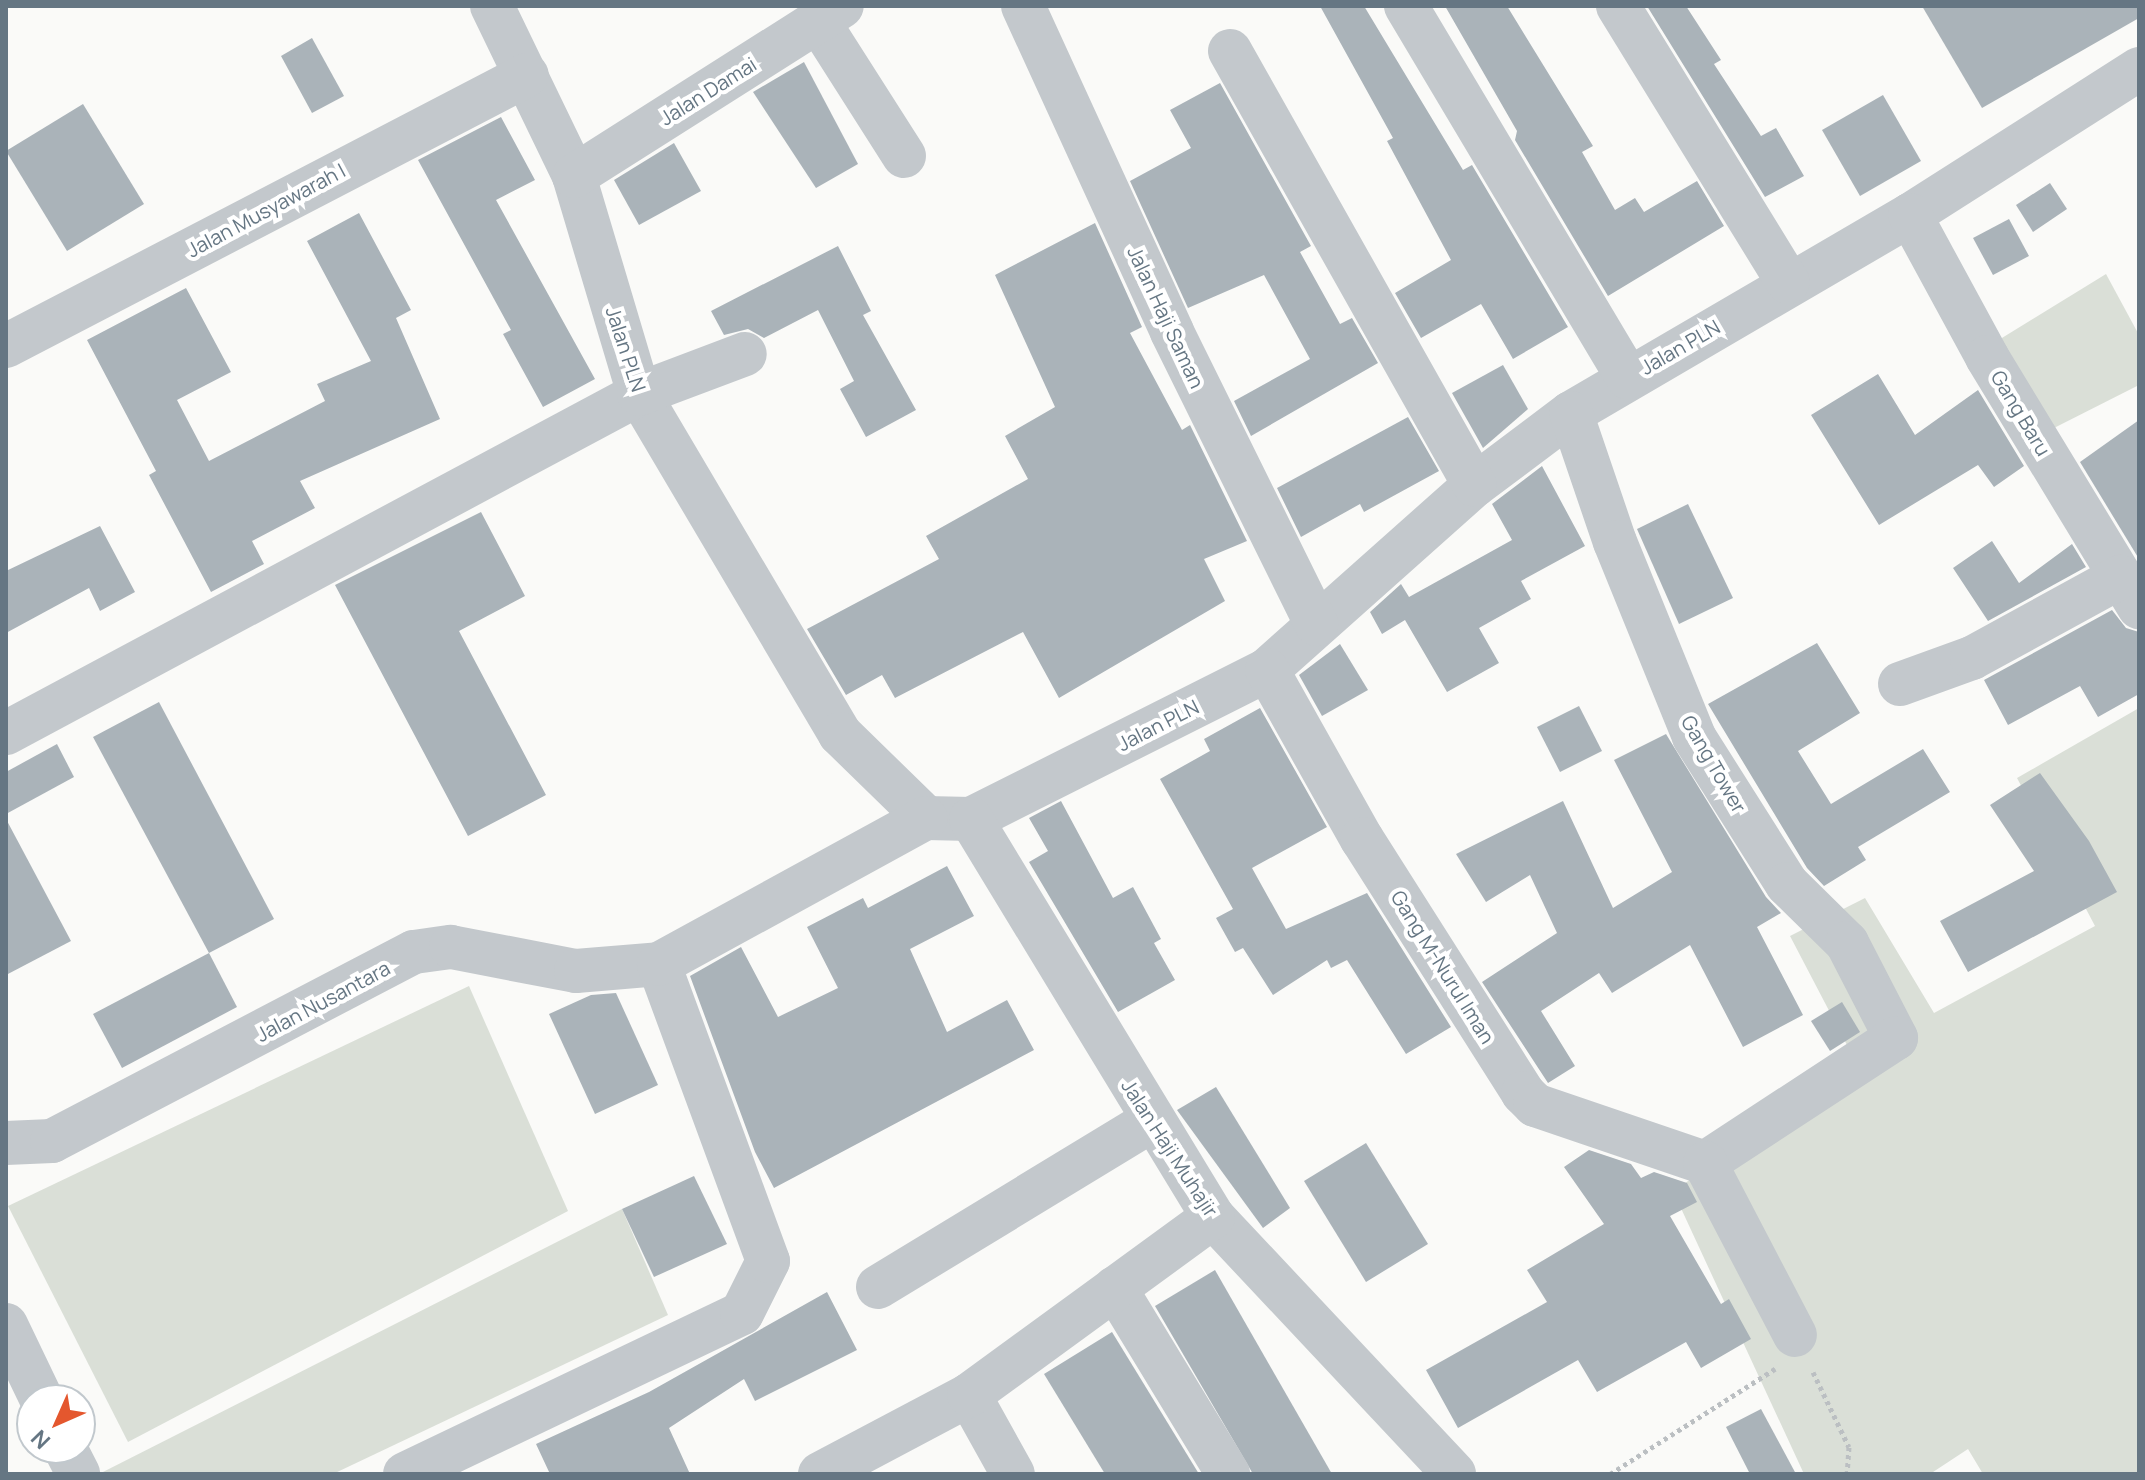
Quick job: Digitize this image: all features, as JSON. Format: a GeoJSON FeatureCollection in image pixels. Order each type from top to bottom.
{"type":"FeatureCollection","features":[{"type":"Feature","properties":{"kind":"street","name":"Jalan PLN"},"geometry":{"type":"LineString","coordinates":[[492,6],[574,176],[639,394],[840,734],[926,818],[971,819],[1267,670],[1475,485],[1571,413],[1788,282],[1910,215],[2139,69]]}},
{"type":"Feature","properties":{"kind":"street","name":"Jalan Haji Saman"},"geometry":{"type":"LineString","coordinates":[[1023,6],[1172,332],[1316,624]]}},
{"type":"Feature","properties":{"kind":"street"},"geometry":{"type":"LineString","coordinates":[[1406,6],[1627,377]]}},
{"type":"Feature","properties":{"kind":"street"},"geometry":{"type":"LineString","coordinates":[[1618,6],[1788,282]]}},
{"type":"Feature","properties":{"kind":"street"},"geometry":{"type":"LineString","coordinates":[[830,13],[904,156]]}},
{"type":"Feature","properties":{"kind":"street","name":"Jalan Damai"},"geometry":{"type":"LineString","coordinates":[[574,176],[830,13]]}},
{"type":"Feature","properties":{"kind":"street"},"geometry":{"type":"LineString","coordinates":[[1230,51],[1475,485]]}},
{"type":"Feature","properties":{"kind":"street","name":"Jalan Musyawarah I"},"geometry":{"type":"LineString","coordinates":[[6,346],[527,75]]}},
{"type":"Feature","properties":{"kind":"street","name":"Gang Baru"},"geometry":{"type":"LineString","coordinates":[[1910,215],[1987,357],[2130,592]]}},
{"type":"Feature","properties":{"kind":"street"},"geometry":{"type":"LineString","coordinates":[[6,733],[639,394],[745,354]]}},
{"type":"Feature","properties":{"kind":"street","name":"Gang Tower"},"geometry":{"type":"LineString","coordinates":[[1571,413],[1615,542],[1694,737],[1787,884],[1847,943],[1896,1038],[1705,1163]]}},
{"type":"Feature","properties":{"kind":"street"},"geometry":{"type":"LineString","coordinates":[[1900,684],[1972,658],[2130,592]]}},
{"type":"Feature","properties":{"kind":"street","name":"Gang M-Nurul Iman"},"geometry":{"type":"LineString","coordinates":[[1267,670],[1362,839],[1523,1093],[1535,1105],[1705,1163]]}},
{"type":"Feature","properties":{"kind":"street"},"geometry":{"type":"LineString","coordinates":[[405,1474],[742,1313],[768,1261],[659,964],[926,818]]}},
{"type":"Feature","properties":{"kind":"street","name":"Jalan Haji Muhajir"},"geometry":{"type":"LineString","coordinates":[[971,819],[1151,1121],[1213,1217],[1454,1474]]}},
{"type":"Feature","properties":{"kind":"street","name":"Jalan Nusantara"},"geometry":{"type":"LineString","coordinates":[[6,1143],[52,1141],[414,952],[451,947],[576,971],[659,964]]}},
{"type":"Feature","properties":{"kind":"street"},"geometry":{"type":"LineString","coordinates":[[878,1287],[1151,1121]]}},
{"type":"Feature","properties":{"kind":"street"},"geometry":{"type":"LineString","coordinates":[[1705,1163],[1795,1335]]}},
{"type":"Feature","properties":{"kind":"street"},"geometry":{"type":"LineString","coordinates":[[835,1470],[969,1395],[1213,1217]]}},
{"type":"Feature","properties":{"kind":"street"},"geometry":{"type":"LineString","coordinates":[[1115,1288],[1228,1474]]}},
{"type":"Feature","properties":{"kind":"street"},"geometry":{"type":"LineString","coordinates":[[6,1325],[34,1384]]}},
{"type":"Feature","properties":{"kind":"street"},"geometry":{"type":"LineString","coordinates":[[969,1395],[1013,1474]]}},
{"type":"Feature","properties":{"kind":"path"},"geometry":{"type":"LineString","coordinates":[[1610,1474],[1778,1367],[1795,1335]]}},
{"type":"Feature","properties":{"kind":"path"},"geometry":{"type":"LineString","coordinates":[[1795,1335],[1849,1447],[1847,1474]]}},
{"type":"Feature","properties":{"kind":"shaded area"},"geometry":{"type":"Polygon","coordinates":[[[2106,274],[2139,335],[2139,385],[2052,429],[1997,341],[2106,274]]]}},
{"type":"Feature","properties":{"kind":"shaded area"},"geometry":{"type":"Polygon","coordinates":[[[2139,708],[2139,1474],[1983,1474],[1968,1449],[1930,1474],[1804,1474],[1673,1191],[1859,1068],[1790,936],[1865,898],[1934,1013],[2095,926],[2017,778],[2139,708]]]}},
{"type":"Feature","properties":{"kind":"shaded area"},"geometry":{"type":"Polygon","coordinates":[[[469,986],[568,1211],[128,1442],[8,1206],[469,986]]]}},
{"type":"Feature","properties":{"kind":"shaded area"},"geometry":{"type":"Polygon","coordinates":[[[622,1209],[668,1315],[333,1474],[99,1474],[622,1209]]]}},
{"type":"Feature","properties":{"kind":"building"},"geometry":{"type":"Polygon","coordinates":[[[1320,6],[1364,6],[1463,170],[1472,165],[1568,327],[1513,359],[1481,304],[1421,338],[1395,293],[1451,260],[1387,141],[1393,138],[1320,6]]]}},
{"type":"Feature","properties":{"kind":"building"},"geometry":{"type":"Polygon","coordinates":[[[1445,6],[1507,6],[1593,146],[1582,152],[1615,210],[1635,198],[1644,212],[1697,181],[1724,226],[1608,296],[1515,140],[1517,131],[1445,6]]]}},
{"type":"Feature","properties":{"kind":"building"},"geometry":{"type":"Polygon","coordinates":[[[1647,6],[1686,6],[1721,60],[1714,64],[1761,136],[1776,128],[1804,176],[1765,197],[1647,6]]]}},
{"type":"Feature","properties":{"kind":"building"},"geometry":{"type":"Polygon","coordinates":[[[1922,6],[2139,6],[2139,18],[1982,108],[1922,6]]]}},
{"type":"Feature","properties":{"kind":"building"},"geometry":{"type":"Polygon","coordinates":[[[312,38],[344,96],[312,113],[281,56],[312,38]]]}},
{"type":"Feature","properties":{"kind":"building"},"geometry":{"type":"Polygon","coordinates":[[[804,62],[858,164],[816,188],[753,92],[804,62]]]}},
{"type":"Feature","properties":{"kind":"building"},"geometry":{"type":"Polygon","coordinates":[[[1220,83],[1311,246],[1300,252],[1340,324],[1352,318],[1378,363],[1251,436],[1234,401],[1310,359],[1264,275],[1188,308],[1130,181],[1191,148],[1170,110],[1220,83]]]}},
{"type":"Feature","properties":{"kind":"building"},"geometry":{"type":"Polygon","coordinates":[[[1883,95],[1921,161],[1860,196],[1822,130],[1883,95]]]}},
{"type":"Feature","properties":{"kind":"building"},"geometry":{"type":"Polygon","coordinates":[[[83,104],[144,204],[67,251],[6,151],[83,104]]]}},
{"type":"Feature","properties":{"kind":"building"},"geometry":{"type":"Polygon","coordinates":[[[501,117],[535,180],[496,200],[595,379],[543,407],[503,334],[511,330],[418,160],[501,117]]]}},
{"type":"Feature","properties":{"kind":"building"},"geometry":{"type":"Polygon","coordinates":[[[674,143],[701,191],[639,225],[614,180],[674,143]]]}},
{"type":"Feature","properties":{"kind":"building"},"geometry":{"type":"Polygon","coordinates":[[[2050,183],[2067,209],[2033,232],[2016,205],[2050,183]]]}},
{"type":"Feature","properties":{"kind":"building"},"geometry":{"type":"Polygon","coordinates":[[[359,213],[411,310],[396,318],[440,419],[300,481],[315,508],[252,541],[264,564],[211,592],[149,475],[156,471],[87,340],[186,288],[231,372],[177,400],[209,461],[325,401],[317,384],[371,361],[307,241],[359,213]]]}},
{"type":"Feature","properties":{"kind":"building"},"geometry":{"type":"Polygon","coordinates":[[[2009,219],[2029,256],[1993,275],[1973,238],[2009,219]]]}},
{"type":"Feature","properties":{"kind":"building"},"geometry":{"type":"Polygon","coordinates":[[[1095,223],[1142,327],[1130,333],[1182,430],[1190,425],[1247,541],[1204,559],[1225,601],[1059,698],[1023,632],[895,698],[882,675],[846,695],[807,629],[939,559],[926,536],[1028,479],[1005,436],[1055,407],[995,275],[1095,223]]]}},
{"type":"Feature","properties":{"kind":"building"},"geometry":{"type":"Polygon","coordinates":[[[838,246],[871,311],[863,315],[916,410],[866,437],[840,389],[854,381],[818,310],[764,338],[748,329],[724,335],[711,311],[838,246]]]}},
{"type":"Feature","properties":{"kind":"building"},"geometry":{"type":"Polygon","coordinates":[[[1503,365],[1528,409],[1483,448],[1452,393],[1503,365]]]}},
{"type":"Feature","properties":{"kind":"building"},"geometry":{"type":"Polygon","coordinates":[[[1878,374],[1915,435],[1978,390],[2024,466],[1994,487],[1978,465],[1879,525],[1811,415],[1878,374]]]}},
{"type":"Feature","properties":{"kind":"building"},"geometry":{"type":"Polygon","coordinates":[[[1408,417],[1439,471],[1364,512],[1360,504],[1301,537],[1277,488],[1408,417]]]}},
{"type":"Feature","properties":{"kind":"building"},"geometry":{"type":"Polygon","coordinates":[[[2139,420],[2139,559],[2080,462],[2139,420]]]}},
{"type":"Feature","properties":{"kind":"building"},"geometry":{"type":"Polygon","coordinates":[[[1542,466],[1585,546],[1521,581],[1531,599],[1479,628],[1499,663],[1447,692],[1405,620],[1382,634],[1370,612],[1401,584],[1409,597],[1512,540],[1492,504],[1542,466]]]}},
{"type":"Feature","properties":{"kind":"building"},"geometry":{"type":"Polygon","coordinates":[[[1688,504],[1733,598],[1679,624],[1637,529],[1688,504]]]}},
{"type":"Feature","properties":{"kind":"building"},"geometry":{"type":"Polygon","coordinates":[[[481,512],[525,596],[459,631],[546,795],[468,836],[335,585],[481,512]]]}},
{"type":"Feature","properties":{"kind":"building"},"geometry":{"type":"Polygon","coordinates":[[[100,526],[135,592],[100,611],[89,588],[6,633],[6,571],[100,526]]]}},
{"type":"Feature","properties":{"kind":"building"},"geometry":{"type":"Polygon","coordinates":[[[1992,541],[2019,583],[2072,544],[2086,567],[1988,621],[1953,568],[1992,541]]]}},
{"type":"Feature","properties":{"kind":"building"},"geometry":{"type":"Polygon","coordinates":[[[2112,610],[2126,628],[2139,632],[2139,694],[2098,717],[2080,686],[2008,725],[1984,680],[2112,610]]]}},
{"type":"Feature","properties":{"kind":"building"},"geometry":{"type":"Polygon","coordinates":[[[1817,643],[1860,713],[1798,751],[1831,804],[1923,749],[1950,792],[1858,847],[1866,860],[1824,886],[1807,868],[1708,704],[1817,643]]]}},
{"type":"Feature","properties":{"kind":"building"},"geometry":{"type":"Polygon","coordinates":[[[1340,644],[1368,690],[1322,716],[1299,675],[1340,644]]]}},
{"type":"Feature","properties":{"kind":"building"},"geometry":{"type":"Polygon","coordinates":[[[159,702],[274,919],[209,953],[93,737],[159,702]]]}},
{"type":"Feature","properties":{"kind":"building"},"geometry":{"type":"Polygon","coordinates":[[[1579,706],[1602,751],[1560,772],[1537,727],[1579,706]]]}},
{"type":"Feature","properties":{"kind":"building"},"geometry":{"type":"Polygon","coordinates":[[[1260,708],[1327,827],[1252,868],[1286,929],[1367,893],[1451,1027],[1406,1054],[1347,960],[1331,968],[1327,960],[1273,995],[1243,948],[1235,952],[1216,918],[1233,909],[1160,779],[1210,751],[1204,739],[1260,708]]]}},
{"type":"Feature","properties":{"kind":"building"},"geometry":{"type":"Polygon","coordinates":[[[1666,734],[1766,897],[1781,913],[1757,927],[1803,1015],[1743,1047],[1690,945],[1612,993],[1599,973],[1541,1011],[1575,1066],[1548,1083],[1482,982],[1557,933],[1530,875],[1486,902],[1456,854],[1563,801],[1613,908],[1672,872],[1614,760],[1666,734]]]}},
{"type":"Feature","properties":{"kind":"building"},"geometry":{"type":"Polygon","coordinates":[[[57,744],[74,777],[6,814],[6,772],[57,744]]]}},
{"type":"Feature","properties":{"kind":"building"},"geometry":{"type":"Polygon","coordinates":[[[2040,773],[2089,841],[2117,892],[1968,972],[1940,921],[2034,871],[1990,805],[2040,773]]]}},
{"type":"Feature","properties":{"kind":"building"},"geometry":{"type":"Polygon","coordinates":[[[1061,801],[1113,898],[1133,887],[1161,939],[1154,943],[1175,980],[1118,1012],[1029,862],[1048,851],[1029,818],[1061,801]]]}},
{"type":"Feature","properties":{"kind":"building"},"geometry":{"type":"Polygon","coordinates":[[[6,819],[71,941],[6,975],[6,819]]]}},
{"type":"Feature","properties":{"kind":"building"},"geometry":{"type":"Polygon","coordinates":[[[947,866],[974,916],[910,949],[947,1032],[1007,1000],[1034,1050],[774,1188],[755,1152],[690,976],[741,947],[778,1017],[838,988],[807,927],[863,898],[868,908],[947,866]]]}},
{"type":"Feature","properties":{"kind":"building"},"geometry":{"type":"Polygon","coordinates":[[[209,953],[237,1007],[122,1068],[93,1014],[209,953]]]}},
{"type":"Feature","properties":{"kind":"building"},"geometry":{"type":"Polygon","coordinates":[[[616,993],[658,1085],[595,1114],[549,1014],[591,995],[616,993]]]}},
{"type":"Feature","properties":{"kind":"building"},"geometry":{"type":"Polygon","coordinates":[[[1842,1002],[1860,1032],[1830,1051],[1811,1021],[1842,1002]]]}},
{"type":"Feature","properties":{"kind":"building"},"geometry":{"type":"Polygon","coordinates":[[[1216,1087],[1290,1208],[1263,1228],[1177,1110],[1216,1087]]]}},
{"type":"Feature","properties":{"kind":"building"},"geometry":{"type":"Polygon","coordinates":[[[1366,1143],[1428,1244],[1366,1282],[1304,1181],[1366,1143]]]}},
{"type":"Feature","properties":{"kind":"building"},"geometry":{"type":"Polygon","coordinates":[[[1589,1150],[1631,1164],[1641,1178],[1654,1172],[1687,1183],[1697,1202],[1670,1216],[1721,1304],[1729,1299],[1751,1339],[1701,1368],[1686,1342],[1597,1392],[1578,1360],[1458,1428],[1426,1370],[1547,1302],[1527,1270],[1604,1224],[1564,1167],[1589,1150]]]}},
{"type":"Feature","properties":{"kind":"building"},"geometry":{"type":"Polygon","coordinates":[[[694,1176],[727,1244],[654,1277],[622,1209],[694,1176]]]}},
{"type":"Feature","properties":{"kind":"building"},"geometry":{"type":"Polygon","coordinates":[[[1215,1270],[1332,1474],[1253,1474],[1155,1306],[1215,1270]]]}},
{"type":"Feature","properties":{"kind":"building"},"geometry":{"type":"Polygon","coordinates":[[[827,1292],[857,1350],[755,1401],[744,1379],[669,1428],[690,1474],[550,1474],[536,1444],[649,1392],[827,1292]]]}},
{"type":"Feature","properties":{"kind":"building"},"geometry":{"type":"Polygon","coordinates":[[[1112,1332],[1199,1474],[1105,1474],[1044,1374],[1112,1332]]]}},
{"type":"Feature","properties":{"kind":"building"},"geometry":{"type":"Polygon","coordinates":[[[1761,1409],[1796,1474],[1750,1474],[1726,1427],[1761,1409]]]}}]}
